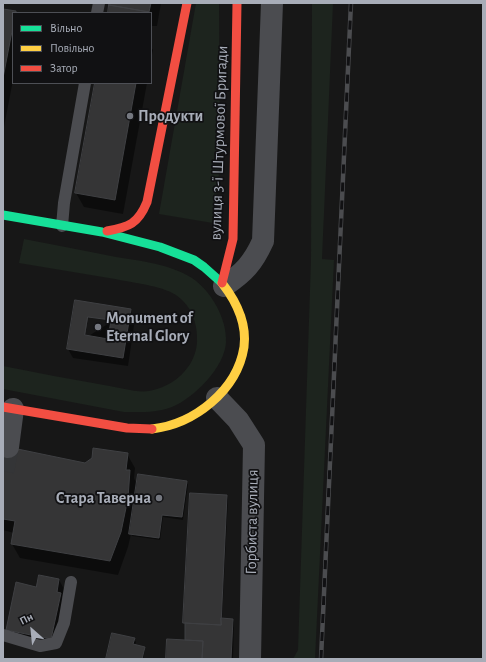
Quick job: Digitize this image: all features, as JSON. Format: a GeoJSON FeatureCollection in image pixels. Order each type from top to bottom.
{"type":"FeatureCollection","features":[{"type":"Feature","properties":{"kind":"main road"},"geometry":{"type":"LineString","coordinates":[[99,232],[123,228],[134,223],[142,214],[147,202],[187,3]]}},
{"type":"Feature","properties":{"kind":"main road","name":"вулиця 3-ї Штурмової Бригади"},"geometry":{"type":"LineString","coordinates":[[223,285],[232,239],[237,3]]}},
{"type":"Feature","properties":{"kind":"main road"},"geometry":{"type":"LineString","coordinates":[[3,215],[135,239],[193,260],[223,285],[232,295],[242,318],[244,330],[244,349],[237,368],[217,398],[199,412],[179,423],[157,428],[134,428],[8,408]]}},
{"type":"Feature","properties":{"kind":"street"},"geometry":{"type":"LineString","coordinates":[[223,285],[247,268],[256,256],[263,241],[272,3]]}},
{"type":"Feature","properties":{"kind":"street","name":"Горбиста вулиця"},"geometry":{"type":"LineString","coordinates":[[217,398],[238,420],[254,445],[250,659]]}},
{"type":"Feature","properties":{"kind":"street"},"geometry":{"type":"LineString","coordinates":[[8,408],[8,447]]}},
{"type":"Feature","properties":{"kind":"lane"},"geometry":{"type":"LineString","coordinates":[[62,226],[64,203],[85,84]]}},
{"type":"Feature","properties":{"kind":"lane"},"geometry":{"type":"LineString","coordinates":[[3,635],[40,646],[56,643],[64,623],[71,582]]}},
{"type":"Feature","properties":{"kind":"shaded area"},"geometry":{"type":"Polygon","coordinates":[[[196,3],[219,3],[220,165],[213,223],[159,214],[196,3]]]}},
{"type":"Feature","properties":{"kind":"shaded area"},"geometry":{"type":"Polygon","coordinates":[[[312,3],[333,3],[322,259],[334,260],[315,659],[293,659],[298,650],[311,260],[312,3]]]}},
{"type":"Feature","properties":{"kind":"shaded area"},"geometry":{"type":"Polygon","coordinates":[[[24,239],[165,266],[192,278],[199,283],[211,298],[221,315],[224,324],[226,342],[224,352],[214,371],[190,397],[181,403],[166,409],[148,412],[124,412],[3,389],[3,366],[127,390],[149,391],[158,389],[174,381],[187,368],[192,360],[197,343],[193,316],[182,299],[176,295],[162,289],[146,285],[19,263],[24,239]]]}},
{"type":"Feature","properties":{"kind":"building"},"geometry":{"type":"Polygon","coordinates":[[[109,3],[151,3],[149,12],[109,5],[109,3]]]}},
{"type":"Feature","properties":{"kind":"building"},"geometry":{"type":"Polygon","coordinates":[[[109,5],[149,12],[108,12],[109,5]]]}},
{"type":"Feature","properties":{"kind":"building"},"geometry":{"type":"Polygon","coordinates":[[[3,9],[16,12],[12,12],[12,31],[3,78],[3,9]]]}},
{"type":"Feature","properties":{"kind":"building"},"geometry":{"type":"Polygon","coordinates":[[[95,84],[136,84],[115,200],[75,193],[95,84]]]}},
{"type":"Feature","properties":{"kind":"building"},"geometry":{"type":"Polygon","coordinates":[[[75,300],[131,309],[123,358],[67,349],[75,300]]]}},
{"type":"Feature","properties":{"kind":"building"},"geometry":{"type":"Polygon","coordinates":[[[88,317],[111,320],[108,339],[85,335],[88,317]]]}},
{"type":"Feature","properties":{"kind":"building"},"geometry":{"type":"Polygon","coordinates":[[[3,446],[85,463],[92,458],[93,448],[128,453],[126,470],[130,470],[128,498],[121,532],[110,561],[11,544],[15,521],[3,519],[3,446]]]}},
{"type":"Feature","properties":{"kind":"building","name":"Стара Таверна"},"geometry":{"type":"Polygon","coordinates":[[[138,474],[187,481],[182,517],[162,515],[159,538],[129,534],[138,474]]]}},
{"type":"Feature","properties":{"kind":"building"},"geometry":{"type":"Polygon","coordinates":[[[190,493],[227,495],[221,625],[183,623],[190,493]]]}},
{"type":"Feature","properties":{"kind":"building"},"geometry":{"type":"Polygon","coordinates":[[[39,575],[59,579],[57,592],[61,593],[51,639],[6,630],[16,582],[36,587],[39,575]]]}},
{"type":"Feature","properties":{"kind":"building"},"geometry":{"type":"Polygon","coordinates":[[[221,618],[233,619],[231,659],[202,659],[203,641],[185,640],[185,623],[221,625],[221,618]]]}},
{"type":"Feature","properties":{"kind":"building"},"geometry":{"type":"Polygon","coordinates":[[[112,633],[135,638],[133,644],[145,647],[142,659],[106,659],[112,633]]]}},
{"type":"Feature","properties":{"kind":"building"},"geometry":{"type":"Polygon","coordinates":[[[167,639],[203,641],[202,659],[166,659],[167,639]]]}},
{"type":"Feature","properties":{"kind":"tunnel"},"geometry":{"type":"LineString","coordinates":[[3,471],[8,447]]}},
{"type":"Feature","properties":{"kind":"railway"},"geometry":{"type":"LineString","coordinates":[[321,659],[351,3]]}},
{"type":"Feature","properties":{"kind":"traffic: fast"},"geometry":{"type":"LineString","coordinates":[[3,215],[102,232],[160,247],[194,260],[222,283]]}},
{"type":"Feature","properties":{"kind":"traffic: slow"},"geometry":{"type":"LineString","coordinates":[[152,429],[168,426],[198,412],[211,403],[233,378],[240,363],[244,347],[244,330],[236,305],[222,283]]}},
{"type":"Feature","properties":{"kind":"traffic: jam"},"geometry":{"type":"LineString","coordinates":[[107,231],[121,228],[132,223],[140,215],[147,202],[187,3]]}},
{"type":"Feature","properties":{"kind":"traffic: jam"},"geometry":{"type":"LineString","coordinates":[[222,283],[233,239],[237,3]]}},
{"type":"Feature","properties":{"kind":"traffic: jam"},"geometry":{"type":"LineString","coordinates":[[3,407],[127,428],[152,429]]}},
{"type":"Feature","properties":{"kind":"place","name":"Продукти"},"geometry":{"type":"Point","coordinates":[130,116]}},
{"type":"Feature","properties":{"kind":"place","name":"Monument of Eternal Glory"},"geometry":{"type":"Point","coordinates":[98,327]}},
{"type":"Feature","properties":{"kind":"place","name":"Стара Таверна"},"geometry":{"type":"Point","coordinates":[159,498]}}]}
